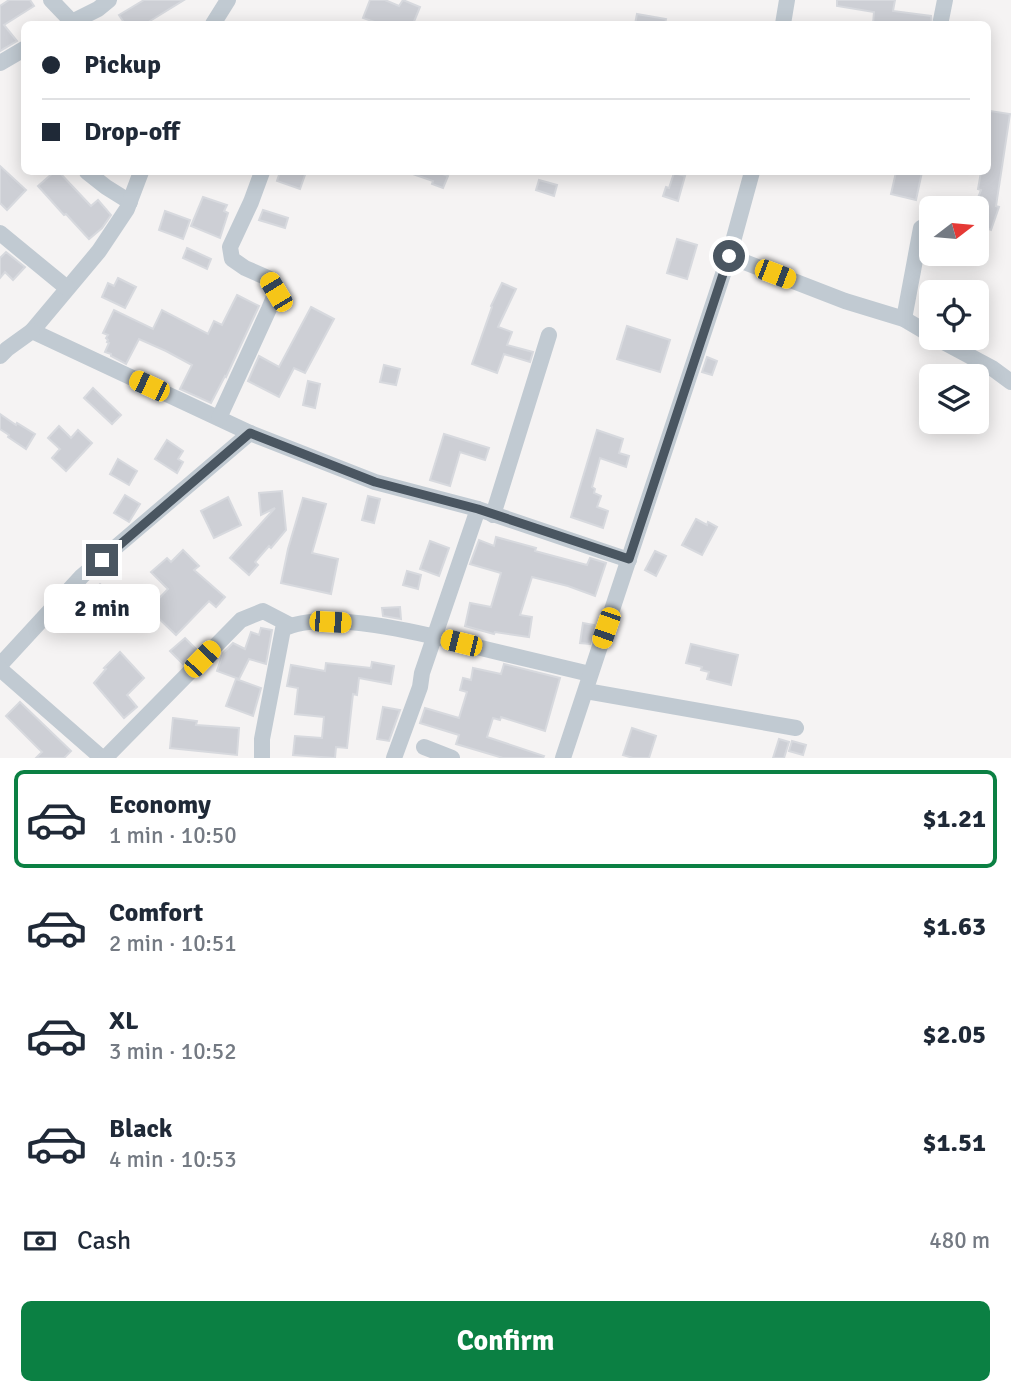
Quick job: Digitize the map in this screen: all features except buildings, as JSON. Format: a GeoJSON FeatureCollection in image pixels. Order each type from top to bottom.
{"type":"FeatureCollection","features":[{"type":"Feature","properties":{"kind":"street"},"geometry":{"type":"LineString","coordinates":[[51,0],[68,21]]}},
{"type":"Feature","properties":{"kind":"street"},"geometry":{"type":"LineString","coordinates":[[76,21],[109,0]]}},
{"type":"Feature","properties":{"kind":"street"},"geometry":{"type":"LineString","coordinates":[[215,21],[228,0]]}},
{"type":"Feature","properties":{"kind":"street"},"geometry":{"type":"LineString","coordinates":[[784,21],[787,0]]}},
{"type":"Feature","properties":{"kind":"street"},"geometry":{"type":"LineString","coordinates":[[942,20],[945,0]]}},
{"type":"Feature","properties":{"kind":"street"},"geometry":{"type":"LineString","coordinates":[[0,63],[21,51]]}},
{"type":"Feature","properties":{"kind":"street"},"geometry":{"type":"LineString","coordinates":[[91,175],[130,202]]}},
{"type":"Feature","properties":{"kind":"street"},"geometry":{"type":"LineString","coordinates":[[0,356],[32,331],[99,251],[130,202],[140,175]]}},
{"type":"Feature","properties":{"kind":"street"},"geometry":{"type":"LineString","coordinates":[[219,418],[276,292],[268,278],[232,259],[230,247],[261,175]]}},
{"type":"Feature","properties":{"kind":"street"},"geometry":{"type":"LineString","coordinates":[[564,758],[729,256],[751,175]]}},
{"type":"Feature","properties":{"kind":"street"},"geometry":{"type":"LineString","coordinates":[[0,233],[67,288]]}},
{"type":"Feature","properties":{"kind":"street"},"geometry":{"type":"LineString","coordinates":[[904,319],[919,239]]}},
{"type":"Feature","properties":{"kind":"street"},"geometry":{"type":"LineString","coordinates":[[729,256],[845,301],[904,319],[919,328]]}},
{"type":"Feature","properties":{"kind":"street"},"geometry":{"type":"LineString","coordinates":[[32,331],[250,433],[375,482],[485,512],[629,559]]}},
{"type":"Feature","properties":{"kind":"street"},"geometry":{"type":"LineString","coordinates":[[394,758],[435,637],[485,512],[549,335]]}},
{"type":"Feature","properties":{"kind":"street"},"geometry":{"type":"LineString","coordinates":[[958,350],[1011,382]]}},
{"type":"Feature","properties":{"kind":"street"},"geometry":{"type":"LineString","coordinates":[[250,433],[82,576],[0,667],[104,758],[242,620],[264,611],[290,625]]}},
{"type":"Feature","properties":{"kind":"street"},"geometry":{"type":"LineString","coordinates":[[262,758],[262,739],[283,629],[290,625],[314,621],[369,624],[590,674]]}},
{"type":"Feature","properties":{"kind":"street"},"geometry":{"type":"LineString","coordinates":[[586,691],[796,728]]}},
{"type":"Feature","properties":{"kind":"street"},"geometry":{"type":"LineString","coordinates":[[424,747],[452,758]]}},
{"type":"Feature","properties":{"kind":"route"},"geometry":{"type":"LineString","coordinates":[[102,560],[250,433],[375,482],[478,509],[629,559],[729,256]]}}]}
